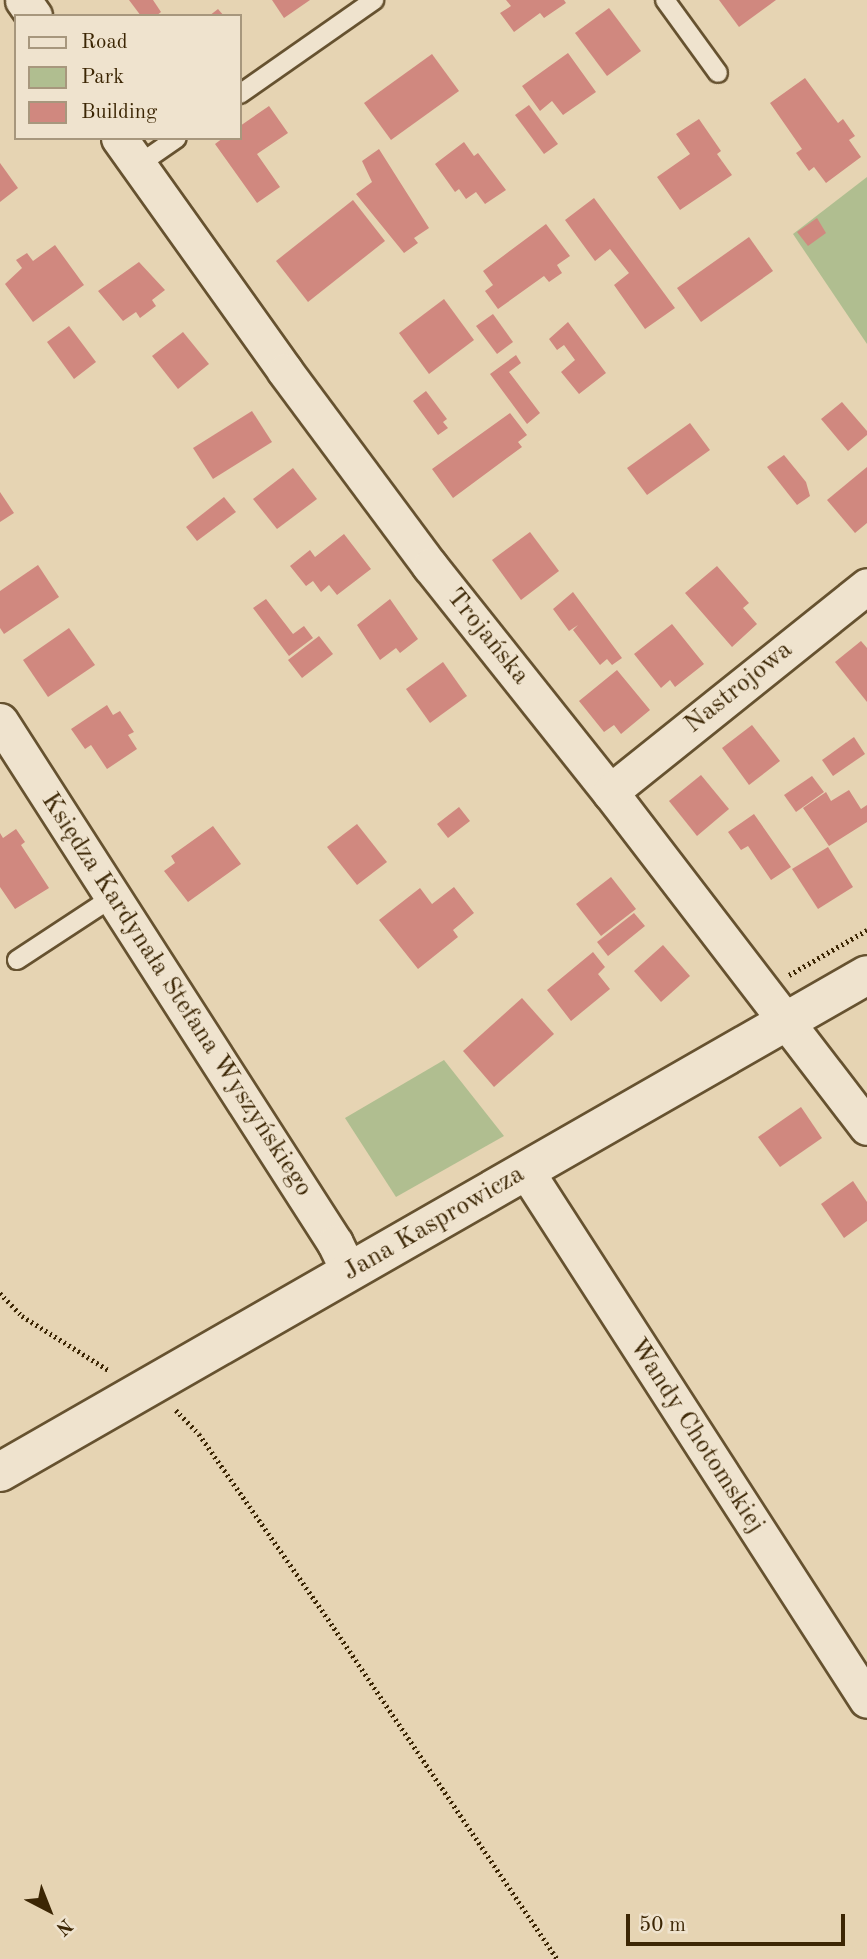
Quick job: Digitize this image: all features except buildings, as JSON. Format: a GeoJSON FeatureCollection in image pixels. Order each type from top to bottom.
{"type":"FeatureCollection","features":[{"type":"Feature","properties":{"kind":"street","name":"Trojańska"},"geometry":{"type":"LineString","coordinates":[[129,152],[430,566],[788,1020],[867,1126]]}},
{"type":"Feature","properties":{"kind":"street","name":"Nastrojowa"},"geometry":{"type":"LineString","coordinates":[[610,792],[867,586]]}},
{"type":"Feature","properties":{"kind":"street","name":"Księdza Kardynała Stefana Wyszyńskiego"},"geometry":{"type":"LineString","coordinates":[[0,721],[335,1243],[349,1272]]}},
{"type":"Feature","properties":{"kind":"street","name":"Jana Kasprowicza"},"geometry":{"type":"LineString","coordinates":[[0,1472],[867,975]]}},
{"type":"Feature","properties":{"kind":"street","name":"Wandy Chotomskiej"},"geometry":{"type":"LineString","coordinates":[[526,1171],[867,1700]]}},
{"type":"Feature","properties":{"kind":"lane"},"geometry":{"type":"LineString","coordinates":[[242,93],[373,0]]}},
{"type":"Feature","properties":{"kind":"lane"},"geometry":{"type":"LineString","coordinates":[[665,0],[718,73]]}},
{"type":"Feature","properties":{"kind":"lane"},"geometry":{"type":"LineString","coordinates":[[129,152],[170,140]]}},
{"type":"Feature","properties":{"kind":"lane"},"geometry":{"type":"LineString","coordinates":[[17,960],[113,897]]}},
{"type":"Feature","properties":{"kind":"path"},"geometry":{"type":"LineString","coordinates":[[0,1293],[22,1316],[112,1372]]}},
{"type":"Feature","properties":{"kind":"path"},"geometry":{"type":"LineString","coordinates":[[170,1405],[199,1434],[290,1564],[557,1959]]}},
{"type":"Feature","properties":{"kind":"green space"},"geometry":{"type":"Polygon","coordinates":[[[867,177],[867,344],[793,234],[867,177]]]}},
{"type":"Feature","properties":{"kind":"green space"},"geometry":{"type":"Polygon","coordinates":[[[444,1060],[504,1136],[396,1197],[345,1118],[444,1060]]]}}]}
